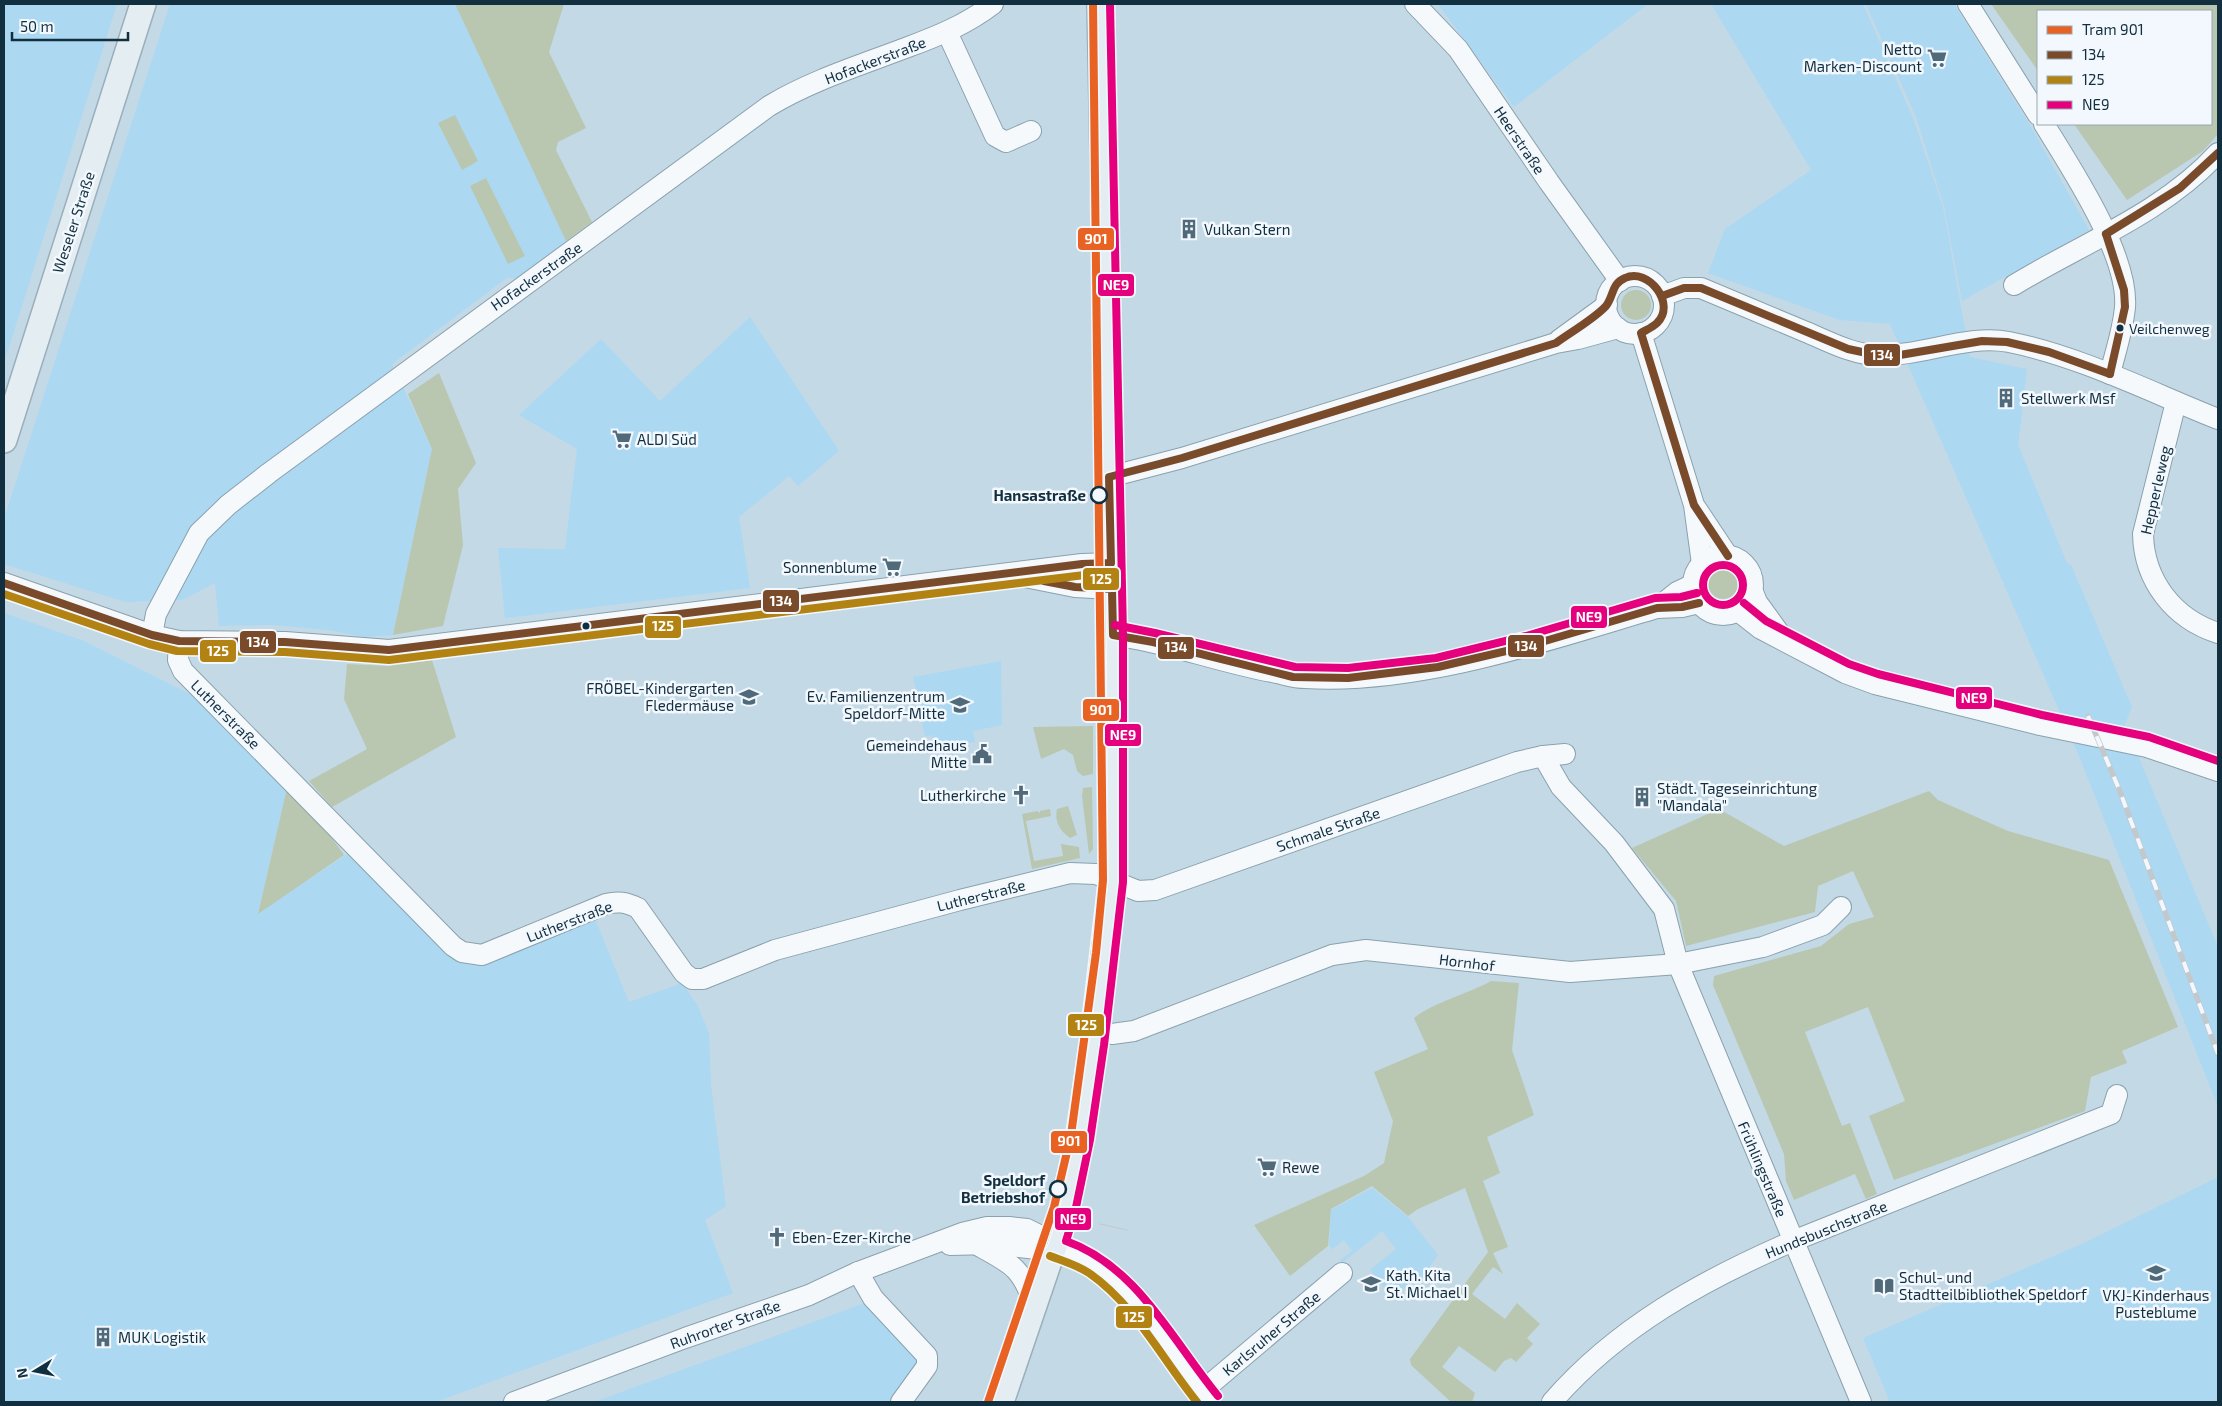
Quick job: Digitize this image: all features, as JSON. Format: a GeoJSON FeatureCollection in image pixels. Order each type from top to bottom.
{"type":"FeatureCollection","features":[{"type":"Feature","properties":{"kind":"main road","name":"Weseler Straße"},"geometry":{"type":"LineString","coordinates":[[4,440],[143,4]]}},
{"type":"Feature","properties":{"kind":"main road"},"geometry":{"type":"LineString","coordinates":[[1001,1402],[1060,1229],[1074,1173],[1096,1031],[1113,882],[1113,634],[1100,4]]}},
{"type":"Feature","properties":{"kind":"street","name":"Hofackerstraße"},"geometry":{"type":"LineString","coordinates":[[152,635],[156,614],[199,533],[228,505],[269,473],[769,106],[796,90],[947,32],[980,15],[993,4]]}},
{"type":"Feature","properties":{"kind":"street","name":"Heerstraße"},"geometry":{"type":"LineString","coordinates":[[1415,4],[1458,49],[1620,281]]}},
{"type":"Feature","properties":{"kind":"street"},"geometry":{"type":"LineString","coordinates":[[1968,4],[2037,113]]}},
{"type":"Feature","properties":{"kind":"street"},"geometry":{"type":"LineString","coordinates":[[947,32],[995,136],[1006,142],[1031,131]]}},
{"type":"Feature","properties":{"kind":"street"},"geometry":{"type":"LineString","coordinates":[[2045,125],[2095,208],[2106,234],[2124,290],[2125,307],[2110,374]]}},
{"type":"Feature","properties":{"kind":"street"},"geometry":{"type":"LineString","coordinates":[[2014,285],[2147,211],[2200,173],[2218,153]]}},
{"type":"Feature","properties":{"kind":"street"},"geometry":{"type":"LineString","coordinates":[[1636,276],[1645,278],[1652,282],[1662,296],[1664,303],[1661,319],[1656,325],[1641,333],[1625,332],[1618,328],[1608,314],[1607,305],[1613,287],[1620,281],[1636,276]]}},
{"type":"Feature","properties":{"kind":"street"},"geometry":{"type":"LineString","coordinates":[[1662,296],[1684,288],[1701,288],[1848,349],[1876,356],[1900,355],[1982,341],[2007,342],[2049,352],[2110,374],[2218,419]]}},
{"type":"Feature","properties":{"kind":"street"},"geometry":{"type":"LineString","coordinates":[[1556,342],[1607,305]]}},
{"type":"Feature","properties":{"kind":"street"},"geometry":{"type":"LineString","coordinates":[[1109,476],[1182,458],[1556,342],[1578,339],[1618,328]]}},
{"type":"Feature","properties":{"kind":"street"},"geometry":{"type":"LineString","coordinates":[[1641,333],[1694,505],[1696,530],[1702,552],[1702,564],[1696,594]]}},
{"type":"Feature","properties":{"kind":"street","name":"Hepperleweg"},"geometry":{"type":"LineString","coordinates":[[2176,402],[2143,534],[2143,555],[2153,578],[2166,598],[2182,614],[2203,628],[2218,633]]}},
{"type":"Feature","properties":{"kind":"street"},"geometry":{"type":"LineString","coordinates":[[1694,505],[1728,556]]}},
{"type":"Feature","properties":{"kind":"street"},"geometry":{"type":"LineString","coordinates":[[1702,564],[1719,556],[1728,556],[1736,558],[1748,569],[1757,602],[1784,640]]}},
{"type":"Feature","properties":{"kind":"street"},"geometry":{"type":"LineString","coordinates":[[4,583],[152,635],[179,641],[285,642],[389,650],[1082,564],[1111,563]]}},
{"type":"Feature","properties":{"kind":"street"},"geometry":{"type":"LineString","coordinates":[[1010,574],[1075,587],[1112,589]]}},
{"type":"Feature","properties":{"kind":"street"},"geometry":{"type":"LineString","coordinates":[[1113,634],[1244,667],[1304,678],[1340,678],[1399,673],[1480,659],[1657,608],[1677,592],[1696,594],[1713,613],[1730,614],[1745,606],[1753,592]]}},
{"type":"Feature","properties":{"kind":"street"},"geometry":{"type":"LineString","coordinates":[[1738,611],[1761,628],[1845,673],[1875,684],[2022,721],[2138,745],[2218,771]]}},
{"type":"Feature","properties":{"kind":"street","name":"Lutherstraße"},"geometry":{"type":"LineString","coordinates":[[179,641],[178,660],[183,671],[453,946],[462,952],[482,955],[606,904],[616,902],[628,903],[638,908],[684,973],[692,979],[703,979],[784,948],[960,900],[1070,873],[1096,874],[1113,882]]}},
{"type":"Feature","properties":{"kind":"street","name":"Schmale Straße"},"geometry":{"type":"LineString","coordinates":[[1113,882],[1138,891],[1155,890],[1517,762],[1543,756],[1565,754]]}},
{"type":"Feature","properties":{"kind":"street"},"geometry":{"type":"LineString","coordinates":[[1543,756],[1560,787],[1614,843],[1664,909],[1678,964]]}},
{"type":"Feature","properties":{"kind":"street","name":"Hornhof"},"geometry":{"type":"LineString","coordinates":[[1096,1031],[1120,1034],[1134,1031],[1349,951],[1366,950],[1570,972],[1678,964],[1763,947],[1822,925],[1841,907]]}},
{"type":"Feature","properties":{"kind":"street","name":"Frühlingstraße"},"geometry":{"type":"LineString","coordinates":[[1678,964],[1861,1402]]}},
{"type":"Feature","properties":{"kind":"street","name":"Hundsbuschstraße"},"geometry":{"type":"LineString","coordinates":[[1552,1402],[1589,1362],[1677,1298],[1755,1258],[1793,1241],[2111,1114],[2117,1095]]}},
{"type":"Feature","properties":{"kind":"street","name":"Ruhrorter Straße"},"geometry":{"type":"LineString","coordinates":[[514,1402],[702,1332],[809,1295],[858,1272],[935,1245],[962,1233],[987,1227],[1027,1229],[1041,1236],[1053,1247]]}},
{"type":"Feature","properties":{"kind":"street","name":"Ruhrorter Straße"},"geometry":{"type":"LineString","coordinates":[[975,1244],[1005,1260],[1018,1270],[1034,1305]]}},
{"type":"Feature","properties":{"kind":"street","name":"Ruhrorter Straße"},"geometry":{"type":"LineString","coordinates":[[935,1245],[975,1244],[1037,1249],[1053,1247]]}},
{"type":"Feature","properties":{"kind":"street","name":"Karlsruher Straße"},"geometry":{"type":"LineString","coordinates":[[1053,1247],[1094,1265],[1118,1286],[1145,1317],[1205,1397],[1342,1273]]}},
{"type":"Feature","properties":{"kind":"street"},"geometry":{"type":"LineString","coordinates":[[858,1272],[873,1298],[927,1356],[927,1366],[901,1402]]}},
{"type":"Feature","properties":{"kind":"shaded area"},"geometry":{"type":"Polygon","coordinates":[[[4,4],[117,4],[4,363],[4,4]]]}},
{"type":"Feature","properties":{"kind":"shaded area"},"geometry":{"type":"Polygon","coordinates":[[[170,4],[455,4],[566,241],[517,278],[507,278],[392,364],[432,449],[393,635],[364,637],[329,630],[272,625],[219,626],[215,583],[182,600],[125,602],[4,564],[4,519],[170,4]]]}},
{"type":"Feature","properties":{"kind":"shaded area"},"geometry":{"type":"Polygon","coordinates":[[[1438,4],[1648,4],[1514,107],[1438,4]]]}},
{"type":"Feature","properties":{"kind":"shaded area"},"geometry":{"type":"Polygon","coordinates":[[[1711,4],[1863,4],[1913,118],[1943,207],[1970,357],[2027,369],[2018,445],[2067,563],[2071,565],[2132,707],[2125,724],[2218,947],[2218,1107],[2079,756],[1890,324],[1840,320],[1708,273],[1725,229],[1811,170],[1711,4]]]}},
{"type":"Feature","properties":{"kind":"shaded area"},"geometry":{"type":"Polygon","coordinates":[[[1866,4],[1954,4],[2031,127],[2089,230],[1962,301],[1944,206],[1916,117],[1866,4]]]}},
{"type":"Feature","properties":{"kind":"shaded area"},"geometry":{"type":"Polygon","coordinates":[[[750,317],[839,451],[798,486],[789,476],[739,517],[750,588],[505,618],[498,548],[565,549],[577,449],[519,415],[601,339],[660,401],[750,317]]]}},
{"type":"Feature","properties":{"kind":"shaded area"},"geometry":{"type":"Polygon","coordinates":[[[4,613],[84,641],[204,701],[287,788],[258,913],[352,851],[449,955],[465,963],[485,964],[595,919],[629,1002],[682,983],[698,1006],[709,1034],[711,1085],[726,1206],[705,1220],[733,1293],[436,1402],[4,1402],[4,613]]]}},
{"type":"Feature","properties":{"kind":"shaded area","name":"Ev. Familienzentrum Speldorf-Mitte"},"geometry":{"type":"Polygon","coordinates":[[[1001,661],[1002,725],[973,731],[975,742],[935,750],[932,735],[925,736],[913,677],[1001,661]]]}},
{"type":"Feature","properties":{"kind":"shaded area"},"geometry":{"type":"Polygon","coordinates":[[[2218,1177],[2218,1402],[1890,1402],[1863,1338],[2084,1243],[2218,1177]]]}},
{"type":"Feature","properties":{"kind":"shaded area"},"geometry":{"type":"Polygon","coordinates":[[[1372,1188],[1408,1217],[1438,1255],[1421,1279],[1414,1281],[1407,1290],[1403,1287],[1393,1298],[1370,1270],[1396,1249],[1382,1231],[1342,1263],[1340,1260],[1352,1251],[1344,1240],[1332,1249],[1329,1246],[1331,1210],[1372,1188]]]}},
{"type":"Feature","properties":{"kind":"shaded area"},"geometry":{"type":"Polygon","coordinates":[[[865,1303],[920,1362],[889,1402],[594,1402],[865,1303]]]}},
{"type":"Feature","properties":{"kind":"green space"},"geometry":{"type":"Polygon","coordinates":[[[455,4],[564,4],[549,52],[586,128],[558,142],[556,150],[592,222],[566,241],[455,4]]]}},
{"type":"Feature","properties":{"kind":"green space"},"geometry":{"type":"Polygon","coordinates":[[[1991,4],[2218,4],[2218,134],[2203,151],[2127,200],[2075,125],[2212,125],[2212,10],[2037,10],[2037,70],[1991,4]]]}},
{"type":"Feature","properties":{"kind":"green space"},"geometry":{"type":"Polygon","coordinates":[[[455,115],[478,161],[462,170],[438,123],[455,115]]]}},
{"type":"Feature","properties":{"kind":"green space"},"geometry":{"type":"Polygon","coordinates":[[[486,178],[525,256],[508,264],[470,186],[486,178]]]}},
{"type":"Feature","properties":{"kind":"green space"},"geometry":{"type":"Polygon","coordinates":[[[1636,290],[1647,294],[1651,305],[1647,316],[1636,320],[1625,316],[1621,305],[1625,294],[1636,290]]]}},
{"type":"Feature","properties":{"kind":"green space"},"geometry":{"type":"Polygon","coordinates":[[[439,373],[476,463],[458,489],[463,545],[443,626],[393,635],[432,449],[408,394],[439,373]]]}},
{"type":"Feature","properties":{"kind":"green space"},"geometry":{"type":"Polygon","coordinates":[[[1723,569],[1734,573],[1738,584],[1734,595],[1723,599],[1712,595],[1708,584],[1712,573],[1723,569]]]}},
{"type":"Feature","properties":{"kind":"green space"},"geometry":{"type":"Polygon","coordinates":[[[432,660],[456,737],[332,807],[309,781],[367,749],[344,699],[347,664],[388,666],[432,660]]]}},
{"type":"Feature","properties":{"kind":"green space"},"geometry":{"type":"Polygon","coordinates":[[[1093,726],[1093,774],[1083,776],[1077,771],[1073,755],[1064,749],[1041,759],[1033,727],[1093,726]]]}},
{"type":"Feature","properties":{"kind":"green space"},"geometry":{"type":"Polygon","coordinates":[[[1092,787],[1093,849],[1089,854],[1082,796],[1083,788],[1092,787]]]}},
{"type":"Feature","properties":{"kind":"green space"},"geometry":{"type":"Polygon","coordinates":[[[287,788],[319,820],[344,855],[258,914],[287,788]]]}},
{"type":"Feature","properties":{"kind":"green space"},"geometry":{"type":"Polygon","coordinates":[[[1929,791],[1938,800],[2008,831],[2109,860],[2178,1027],[2122,1051],[2127,1063],[2091,1077],[2085,1111],[1894,1180],[1869,1116],[1905,1101],[1868,1007],[1805,1032],[1842,1126],[1850,1123],[1877,1194],[1866,1199],[1855,1174],[1794,1200],[1786,1181],[1784,1154],[1713,985],[1714,976],[1821,946],[1849,924],[1874,917],[1853,871],[1818,886],[1815,912],[1686,946],[1676,901],[1632,848],[1719,809],[1784,846],[1929,791]]]}},
{"type":"Feature","properties":{"kind":"green space"},"geometry":{"type":"Polygon","coordinates":[[[1068,806],[1077,835],[1070,838],[1063,832],[1056,818],[1057,809],[1068,806]]]}},
{"type":"Feature","properties":{"kind":"green space"},"geometry":{"type":"Polygon","coordinates":[[[1050,809],[1051,816],[1026,821],[1034,861],[1063,856],[1061,844],[1079,847],[1080,858],[1032,869],[1022,814],[1037,811],[1040,813],[1040,811],[1050,809]]]}},
{"type":"Feature","properties":{"kind":"green space"},"geometry":{"type":"Polygon","coordinates":[[[1491,981],[1519,983],[1512,1050],[1534,1115],[1487,1137],[1500,1173],[1483,1181],[1508,1247],[1493,1253],[1503,1274],[1493,1267],[1472,1294],[1505,1319],[1517,1303],[1540,1324],[1527,1338],[1533,1344],[1516,1362],[1511,1358],[1504,1361],[1495,1372],[1459,1346],[1442,1367],[1475,1393],[1472,1402],[1451,1402],[1411,1365],[1410,1359],[1488,1252],[1465,1188],[1418,1209],[1408,1216],[1372,1186],[1331,1209],[1328,1246],[1290,1276],[1254,1225],[1364,1176],[1384,1163],[1393,1121],[1374,1072],[1428,1049],[1414,1018],[1431,1007],[1491,981]]]}},
{"type":"Feature","properties":{"kind":"tram line","name":"901"},"geometry":{"type":"LineString","coordinates":[[988,1402],[1054,1207],[1071,1135],[1096,953],[1103,880],[1093,4]]}},
{"type":"Feature","properties":{"kind":"tram line"},"geometry":{"type":"LineString","coordinates":[[1100,1224],[1127,1230]]}},
{"type":"Feature","properties":{"kind":"railway"},"geometry":{"type":"LineString","coordinates":[[2088,716],[2119,789],[2218,1054]]}},
{"type":"Feature","properties":{"kind":"transit line","name":"NE9"},"geometry":{"type":"LineString","coordinates":[[1110,4],[1123,635],[1123,882],[1104,1045],[1090,1140],[1075,1212],[1066,1241],[1091,1253],[1113,1268],[1133,1286],[1218,1396]]}},
{"type":"Feature","properties":{"kind":"transit line","name":"134"},"geometry":{"type":"LineString","coordinates":[[2106,234],[2180,188],[2218,153]]}},
{"type":"Feature","properties":{"kind":"transit line","name":"134"},"geometry":{"type":"LineString","coordinates":[[2106,234],[2124,290],[2125,307],[2110,374]]}},
{"type":"Feature","properties":{"kind":"transit line","name":"134"},"geometry":{"type":"LineString","coordinates":[[4,583],[152,635],[179,641],[285,642],[389,650],[1082,564],[1111,563],[1109,477],[1182,458],[1556,343],[1601,311],[1609,302],[1615,287],[1620,281],[1634,276],[1651,282],[1662,298],[1664,306],[1662,315],[1657,323],[1641,333],[1694,505],[1728,556]]}},
{"type":"Feature","properties":{"kind":"transit line","name":"134"},"geometry":{"type":"LineString","coordinates":[[1662,296],[1684,288],[1701,288],[1848,349],[1876,355],[1900,355],[1982,341],[2007,342],[2049,352],[2110,374]]}},
{"type":"Feature","properties":{"kind":"transit line","name":"NE9"},"geometry":{"type":"LineString","coordinates":[[1723,565],[1737,571],[1743,585],[1737,599],[1723,605],[1709,599],[1703,585],[1709,571],[1723,565]]}},
{"type":"Feature","properties":{"kind":"transit line","name":"125"},"geometry":{"type":"LineString","coordinates":[[4,594],[149,644],[177,651],[285,652],[389,660],[1101,573],[1103,881],[1084,1043],[1070,1137],[1055,1207],[1043,1244]]}},
{"type":"Feature","properties":{"kind":"transit line","name":"134"},"geometry":{"type":"LineString","coordinates":[[1044,581],[1075,587],[1112,589],[1113,635],[1153,642],[1293,677],[1348,678],[1438,667],[1528,646],[1657,608],[1682,607],[1699,603]]}},
{"type":"Feature","properties":{"kind":"transit line","name":"NE9"},"geometry":{"type":"LineString","coordinates":[[1115,625],[1295,667],[1348,668],[1436,658],[1526,636],[1655,598],[1681,597],[1697,593]]}},
{"type":"Feature","properties":{"kind":"transit line","name":"NE9"},"geometry":{"type":"LineString","coordinates":[[1744,603],[1766,621],[1849,664],[1878,674],[2042,715],[2149,737],[2218,761]]}},
{"type":"Feature","properties":{"kind":"transit line","name":"125"},"geometry":{"type":"LineString","coordinates":[[1050,1256],[1075,1265],[1105,1286],[1147,1333],[1197,1402]]}},
{"type":"Feature","properties":{"kind":"place","name":"Netto Marken-Discount"},"geometry":{"type":"Point","coordinates":[1937,58]}},
{"type":"Feature","properties":{"kind":"place","name":"Vulkan Stern"},"geometry":{"type":"Point","coordinates":[1189,229]}},
{"type":"Feature","properties":{"kind":"place","name":"Veilchenweg"},"geometry":{"type":"Point","coordinates":[2120,328]}},
{"type":"Feature","properties":{"kind":"place","name":"Stellwerk Msf"},"geometry":{"type":"Point","coordinates":[2006,398]}},
{"type":"Feature","properties":{"kind":"place","name":"ALDI Süd"},"geometry":{"type":"Point","coordinates":[622,439]}},
{"type":"Feature","properties":{"kind":"place","name":"Hansastraße"},"geometry":{"type":"Point","coordinates":[1099,495]}},
{"type":"Feature","properties":{"kind":"place","name":"Sonnenblume"},"geometry":{"type":"Point","coordinates":[892,567]}},
{"type":"Feature","properties":{"kind":"place","name":"FRÖBEL-Kindergarten Fledermäuse"},"geometry":{"type":"Point","coordinates":[749,697]}},
{"type":"Feature","properties":{"kind":"place","name":"Ev. Familienzentrum Speldorf-Mitte"},"geometry":{"type":"Point","coordinates":[960,705]}},
{"type":"Feature","properties":{"kind":"place","name":"Gemeindehaus Mitte"},"geometry":{"type":"Point","coordinates":[982,754]}},
{"type":"Feature","properties":{"kind":"place","name":"Lutherkirche"},"geometry":{"type":"Point","coordinates":[1021,795]}},
{"type":"Feature","properties":{"kind":"place","name":"Städt. Tageseinrichtung \"Mandala\""},"geometry":{"type":"Point","coordinates":[1642,797]}},
{"type":"Feature","properties":{"kind":"place","name":"Rewe"},"geometry":{"type":"Point","coordinates":[1267,1167]}},
{"type":"Feature","properties":{"kind":"place","name":"Speldorf Betriebshof"},"geometry":{"type":"Point","coordinates":[1058,1189]}},
{"type":"Feature","properties":{"kind":"place","name":"Eben-Ezer-Kirche"},"geometry":{"type":"Point","coordinates":[777,1237]}},
{"type":"Feature","properties":{"kind":"place","name":"VKJ-Kinderhaus Pusteblume"},"geometry":{"type":"Point","coordinates":[2156,1273]}},
{"type":"Feature","properties":{"kind":"place","name":"Kath. Kita St. Michael I"},"geometry":{"type":"Point","coordinates":[1371,1284]}},
{"type":"Feature","properties":{"kind":"place","name":"Schul- und Stadtteilbibliothek Speldorf"},"geometry":{"type":"Point","coordinates":[1884,1286]}},
{"type":"Feature","properties":{"kind":"place","name":"MUK Logistik"},"geometry":{"type":"Point","coordinates":[103,1337]}}]}
